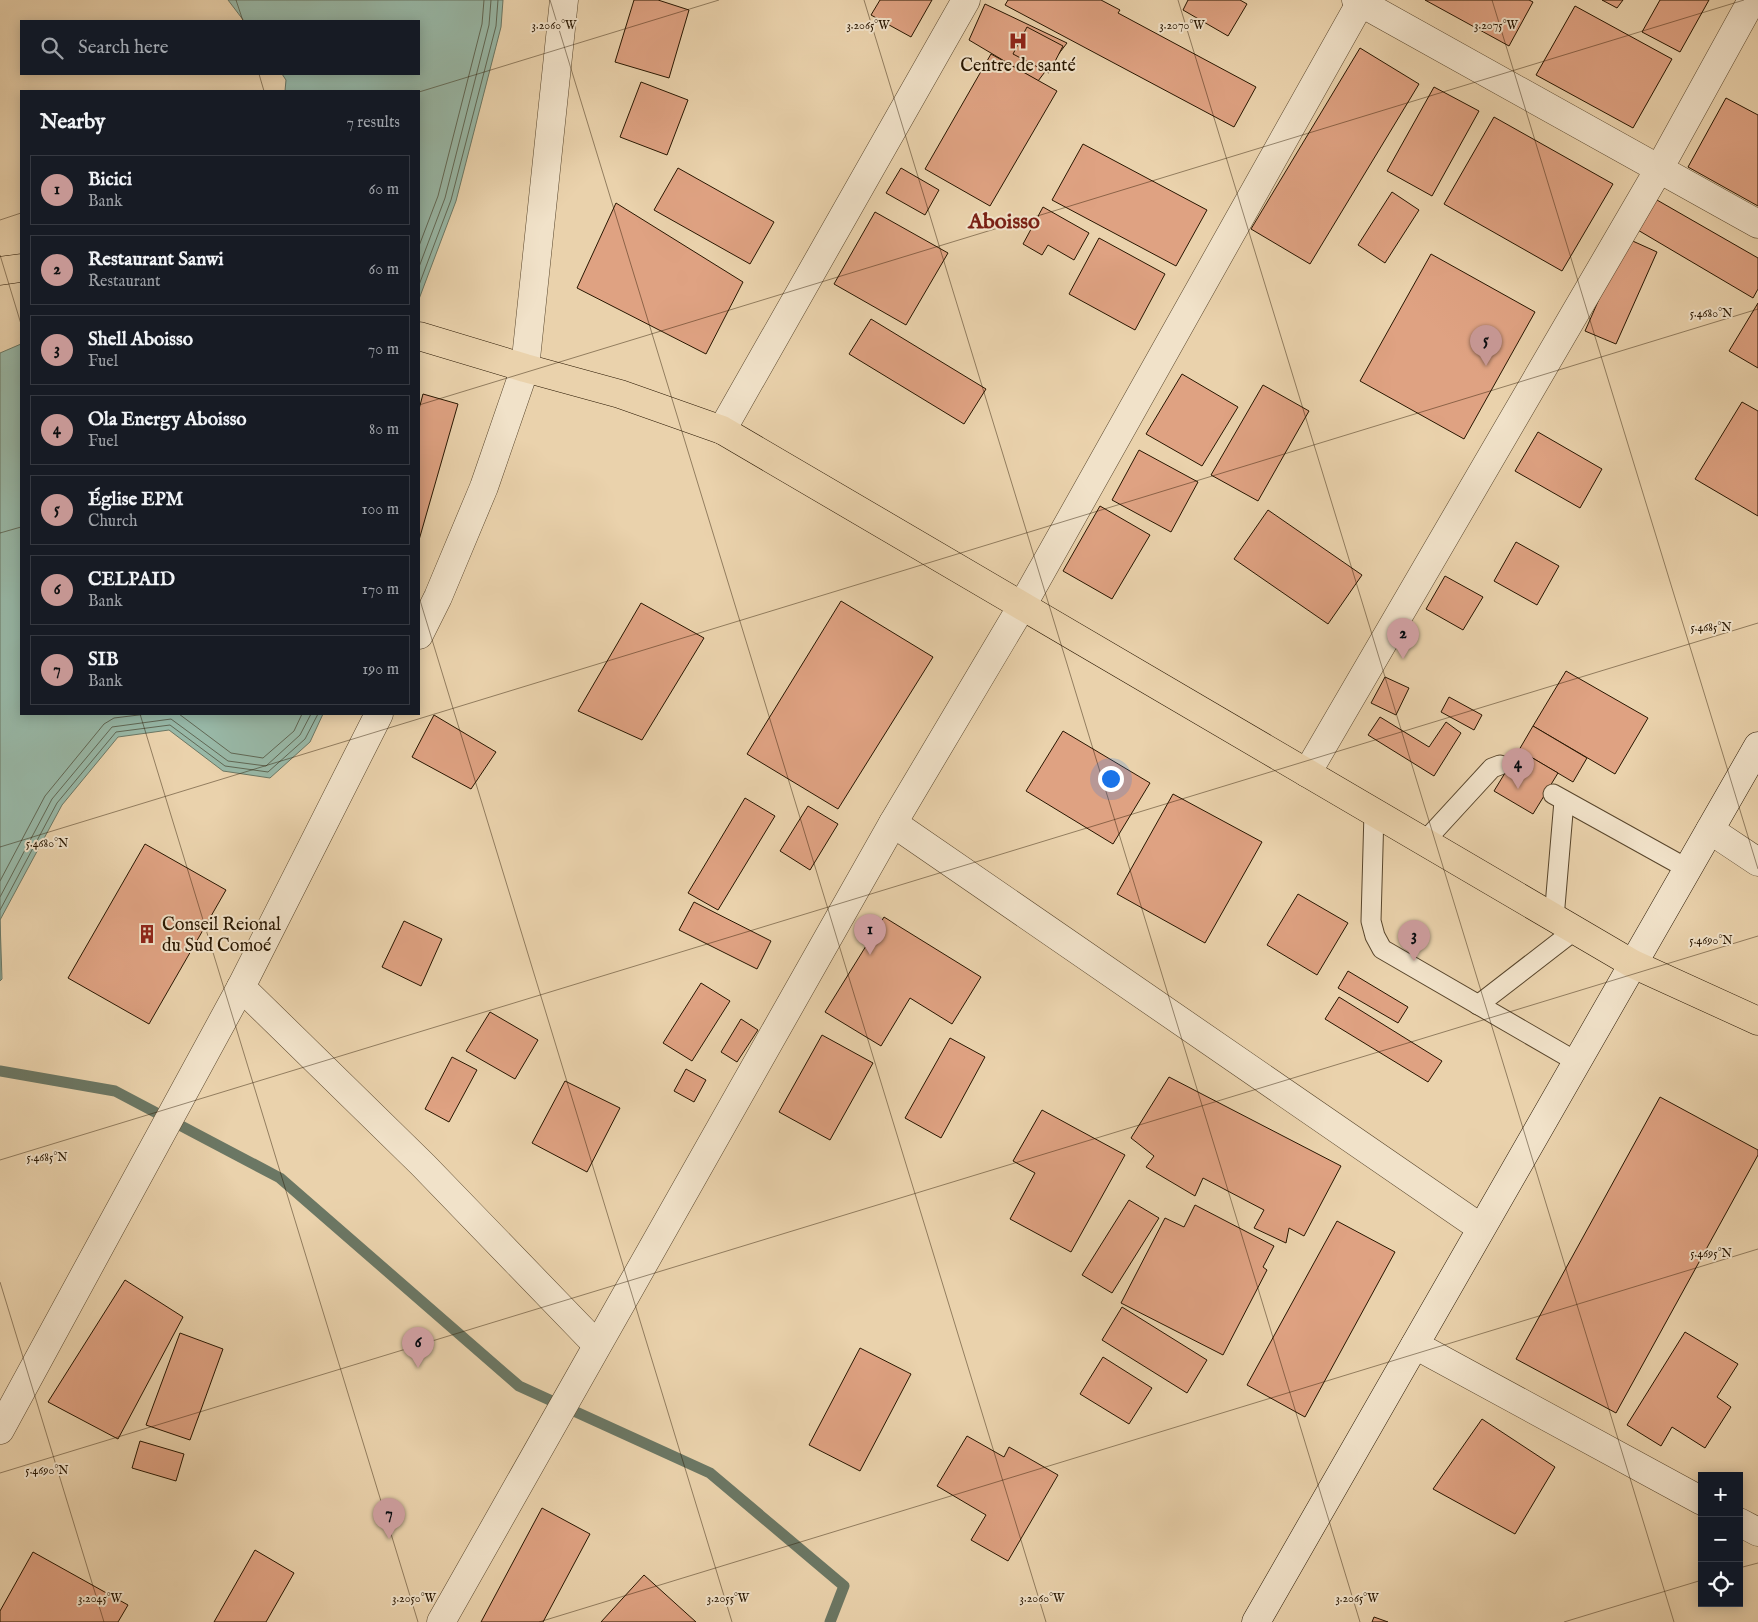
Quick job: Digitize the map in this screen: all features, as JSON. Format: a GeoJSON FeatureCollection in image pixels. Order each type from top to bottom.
{"type":"FeatureCollection","features":[{"type":"Feature","properties":{"kind":"highway"},"geometry":{"type":"LineString","coordinates":[[0,271],[20,268]]}},
{"type":"Feature","properties":{"kind":"highway"},"geometry":{"type":"LineString","coordinates":[[420,336],[620,394],[722,430],[1633,964],[1758,1020]]}},
{"type":"Feature","properties":{"kind":"street"},"geometry":{"type":"LineString","coordinates":[[420,633],[438,598],[484,487],[525,368],[564,0]]}},
{"type":"Feature","properties":{"kind":"street"},"geometry":{"type":"LineString","coordinates":[[722,430],[966,0]]}},
{"type":"Feature","properties":{"kind":"street"},"geometry":{"type":"LineString","coordinates":[[1307,773],[1659,169],[1752,0]]}},
{"type":"Feature","properties":{"kind":"street"},"geometry":{"type":"LineString","coordinates":[[441,1622],[893,823],[1022,606],[1360,1],[1758,224]]}},
{"type":"Feature","properties":{"kind":"street"},"geometry":{"type":"LineString","coordinates":[[0,1430],[241,987],[378,715]]}},
{"type":"Feature","properties":{"kind":"street"},"geometry":{"type":"LineString","coordinates":[[1256,1622],[1758,746]]}},
{"type":"Feature","properties":{"kind":"street"},"geometry":{"type":"LineString","coordinates":[[893,823],[1482,1228]]}},
{"type":"Feature","properties":{"kind":"street"},"geometry":{"type":"LineString","coordinates":[[1710,830],[1758,862]]}},
{"type":"Feature","properties":{"kind":"street"},"geometry":{"type":"LineString","coordinates":[[241,987],[423,1166],[597,1346]]}},
{"type":"Feature","properties":{"kind":"street"},"geometry":{"type":"LineString","coordinates":[[1415,1345],[1698,1500]]}},
{"type":"Feature","properties":{"kind":"street"},"geometry":{"type":"LineString","coordinates":[[1743,1524],[1758,1532]]}},
{"type":"Feature","properties":{"kind":"lane"},"geometry":{"type":"LineString","coordinates":[[1424,842],[1492,768],[1500,765]]}},
{"type":"Feature","properties":{"kind":"lane"},"geometry":{"type":"LineString","coordinates":[[1478,1005],[1565,924],[1559,798],[1688,869]]}},
{"type":"Feature","properties":{"kind":"lane"},"geometry":{"type":"LineString","coordinates":[[1374,812],[1371,921],[1375,936],[1382,949],[1577,1062]]}},
{"type":"Feature","properties":{"kind":"water"},"geometry":{"type":"Polygon","coordinates":[[[228,0],[503,0],[501,27],[456,201],[420,296],[420,90],[285,90],[286,80],[283,75],[420,75],[420,20],[243,20],[228,0]]]}},
{"type":"Feature","properties":{"kind":"water"},"geometry":{"type":"Polygon","coordinates":[[[20,344],[20,715],[323,715],[310,742],[270,778],[223,771],[169,730],[118,737],[62,805],[0,920],[0,353],[20,344]]]}},
{"type":"Feature","properties":{"kind":"water"},"geometry":{"type":"Polygon","coordinates":[[[0,920],[2,979],[0,981],[0,920]]]}},
{"type":"Feature","properties":{"kind":"building"},"geometry":{"type":"Polygon","coordinates":[[[634,0],[658,0],[689,10],[669,78],[615,62],[634,0]]]}},
{"type":"Feature","properties":{"kind":"building"},"geometry":{"type":"Polygon","coordinates":[[[880,0],[932,0],[911,37],[871,15],[880,0]]]}},
{"type":"Feature","properties":{"kind":"building"},"geometry":{"type":"Polygon","coordinates":[[[1008,0],[1101,0],[1120,10],[1118,13],[1256,87],[1234,127],[1005,5],[1008,0]]]}},
{"type":"Feature","properties":{"kind":"building"},"geometry":{"type":"Polygon","coordinates":[[[1188,0],[1240,0],[1247,4],[1228,36],[1183,10],[1188,0]]]}},
{"type":"Feature","properties":{"kind":"building"},"geometry":{"type":"Polygon","coordinates":[[[1425,0],[1529,0],[1533,2],[1509,46],[1425,0]]]}},
{"type":"Feature","properties":{"kind":"building"},"geometry":{"type":"Polygon","coordinates":[[[1602,0],[1623,0],[1617,8],[1602,0]]]}},
{"type":"Feature","properties":{"kind":"building"},"geometry":{"type":"Polygon","coordinates":[[[1660,0],[1709,0],[1680,52],[1642,32],[1660,0]]]}},
{"type":"Feature","properties":{"kind":"building","name":"Centre de santé"},"geometry":{"type":"Polygon","coordinates":[[[985,4],[1067,43],[1038,81],[969,40],[985,4]]]}},
{"type":"Feature","properties":{"kind":"building"},"geometry":{"type":"Polygon","coordinates":[[[1575,6],[1672,59],[1633,128],[1536,75],[1575,6]]]}},
{"type":"Feature","properties":{"kind":"building"},"geometry":{"type":"Polygon","coordinates":[[[1027,27],[1063,46],[1049,73],[1013,54],[1027,27]]]}},
{"type":"Feature","properties":{"kind":"building"},"geometry":{"type":"Polygon","coordinates":[[[1360,48],[1419,84],[1310,264],[1251,229],[1360,48]]]}},
{"type":"Feature","properties":{"kind":"building"},"geometry":{"type":"Polygon","coordinates":[[[991,54],[1057,91],[990,206],[925,169],[991,54]]]}},
{"type":"Feature","properties":{"kind":"building"},"geometry":{"type":"Polygon","coordinates":[[[641,82],[688,100],[667,155],[620,137],[641,82]]]}},
{"type":"Feature","properties":{"kind":"building"},"geometry":{"type":"Polygon","coordinates":[[[1434,87],[1479,111],[1432,196],[1387,171],[1434,87]]]}},
{"type":"Feature","properties":{"kind":"building"},"geometry":{"type":"Polygon","coordinates":[[[1726,98],[1758,115],[1758,206],[1688,167],[1726,98]]]}},
{"type":"Feature","properties":{"kind":"building"},"geometry":{"type":"Polygon","coordinates":[[[1494,117],[1613,184],[1562,271],[1444,204],[1494,117]]]}},
{"type":"Feature","properties":{"kind":"building"},"geometry":{"type":"Polygon","coordinates":[[[1083,144],[1207,210],[1176,266],[1052,200],[1083,144]]]}},
{"type":"Feature","properties":{"kind":"building"},"geometry":{"type":"Polygon","coordinates":[[[678,168],[774,222],[750,264],[654,210],[678,168]]]}},
{"type":"Feature","properties":{"kind":"building"},"geometry":{"type":"Polygon","coordinates":[[[901,168],[939,190],[925,215],[886,193],[901,168]]]}},
{"type":"Feature","properties":{"kind":"building"},"geometry":{"type":"Polygon","coordinates":[[[1392,192],[1419,210],[1385,263],[1358,245],[1392,192]]]}},
{"type":"Feature","properties":{"kind":"building"},"geometry":{"type":"Polygon","coordinates":[[[1650,196],[1758,258],[1758,289],[1753,298],[1631,226],[1650,196]]]}},
{"type":"Feature","properties":{"kind":"building"},"geometry":{"type":"Polygon","coordinates":[[[616,203],[743,282],[706,354],[577,288],[616,203]]]}},
{"type":"Feature","properties":{"kind":"building"},"geometry":{"type":"Polygon","coordinates":[[[1043,207],[1089,233],[1074,260],[1048,245],[1042,255],[1023,244],[1043,207]]]}},
{"type":"Feature","properties":{"kind":"building"},"geometry":{"type":"Polygon","coordinates":[[[875,212],[948,253],[906,325],[834,284],[875,212]]]}},
{"type":"Feature","properties":{"kind":"building"},"geometry":{"type":"Polygon","coordinates":[[[1099,238],[1165,274],[1135,330],[1069,294],[1099,238]]]}},
{"type":"Feature","properties":{"kind":"building"},"geometry":{"type":"Polygon","coordinates":[[[1626,238],[1657,252],[1616,344],[1585,331],[1626,238]]]}},
{"type":"Feature","properties":{"kind":"building"},"geometry":{"type":"Polygon","coordinates":[[[1431,254],[1535,312],[1464,439],[1360,381],[1431,254]]]}},
{"type":"Feature","properties":{"kind":"building"},"geometry":{"type":"Polygon","coordinates":[[[1758,303],[1758,368],[1729,351],[1758,303]]]}},
{"type":"Feature","properties":{"kind":"building"},"geometry":{"type":"Polygon","coordinates":[[[871,319],[986,389],[964,424],[849,354],[871,319]]]}},
{"type":"Feature","properties":{"kind":"building"},"geometry":{"type":"Polygon","coordinates":[[[1182,374],[1238,407],[1202,466],[1146,434],[1182,374]]]}},
{"type":"Feature","properties":{"kind":"building"},"geometry":{"type":"Polygon","coordinates":[[[1263,385],[1309,411],[1258,501],[1211,475],[1263,385]]]}},
{"type":"Feature","properties":{"kind":"building"},"geometry":{"type":"Polygon","coordinates":[[[423,394],[458,404],[420,537],[420,405],[423,394]]]}},
{"type":"Feature","properties":{"kind":"building"},"geometry":{"type":"Polygon","coordinates":[[[1742,402],[1758,411],[1758,516],[1695,479],[1742,402]]]}},
{"type":"Feature","properties":{"kind":"building"},"geometry":{"type":"Polygon","coordinates":[[[1538,432],[1602,469],[1580,508],[1515,471],[1538,432]]]}},
{"type":"Feature","properties":{"kind":"building"},"geometry":{"type":"Polygon","coordinates":[[[1139,450],[1198,482],[1171,532],[1112,500],[1139,450]]]}},
{"type":"Feature","properties":{"kind":"building"},"geometry":{"type":"Polygon","coordinates":[[[1100,506],[1150,535],[1112,599],[1063,571],[1100,506]]]}},
{"type":"Feature","properties":{"kind":"building"},"geometry":{"type":"Polygon","coordinates":[[[1268,510],[1362,575],[1328,624],[1234,559],[1268,510]]]}},
{"type":"Feature","properties":{"kind":"building"},"geometry":{"type":"Polygon","coordinates":[[[1516,542],[1559,566],[1537,605],[1494,581],[1516,542]]]}},
{"type":"Feature","properties":{"kind":"building"},"geometry":{"type":"Polygon","coordinates":[[[1445,576],[1483,597],[1463,630],[1426,609],[1445,576]]]}},
{"type":"Feature","properties":{"kind":"building"},"geometry":{"type":"Polygon","coordinates":[[[841,601],[933,657],[838,809],[747,754],[841,601]]]}},
{"type":"Feature","properties":{"kind":"building"},"geometry":{"type":"Polygon","coordinates":[[[641,603],[704,638],[642,740],[578,711],[641,603]]]}},
{"type":"Feature","properties":{"kind":"building"},"geometry":{"type":"Polygon","coordinates":[[[1566,671],[1648,718],[1615,774],[1533,726],[1566,671]]]}},
{"type":"Feature","properties":{"kind":"building"},"geometry":{"type":"Polygon","coordinates":[[[1385,677],[1409,688],[1396,715],[1371,703],[1385,677]]]}},
{"type":"Feature","properties":{"kind":"building"},"geometry":{"type":"Polygon","coordinates":[[[1449,697],[1482,715],[1474,730],[1441,712],[1449,697]]]}},
{"type":"Feature","properties":{"kind":"building"},"geometry":{"type":"Polygon","coordinates":[[[434,715],[496,752],[471,789],[412,757],[434,715]]]}},
{"type":"Feature","properties":{"kind":"building"},"geometry":{"type":"Polygon","coordinates":[[[1380,717],[1429,747],[1446,722],[1461,733],[1434,776],[1368,735],[1380,717]]]}},
{"type":"Feature","properties":{"kind":"building"},"geometry":{"type":"Polygon","coordinates":[[[1533,726],[1587,758],[1573,782],[1519,750],[1533,726]]]}},
{"type":"Feature","properties":{"kind":"building"},"geometry":{"type":"Polygon","coordinates":[[[1063,731],[1150,783],[1113,844],[1026,791],[1063,731]]]}},
{"type":"Feature","properties":{"kind":"building"},"geometry":{"type":"Polygon","coordinates":[[[1519,750],[1558,773],[1533,814],[1494,791],[1519,750]]]}},
{"type":"Feature","properties":{"kind":"building"},"geometry":{"type":"Polygon","coordinates":[[[1173,794],[1262,842],[1205,943],[1117,894],[1173,794]]]}},
{"type":"Feature","properties":{"kind":"building"},"geometry":{"type":"Polygon","coordinates":[[[745,798],[775,816],[718,910],[688,893],[745,798]]]}},
{"type":"Feature","properties":{"kind":"building"},"geometry":{"type":"Polygon","coordinates":[[[808,806],[838,824],[810,870],[780,851],[808,806]]]}},
{"type":"Feature","properties":{"kind":"building","name":"Conseil Reional du Sud Comoé"},"geometry":{"type":"Polygon","coordinates":[[[145,844],[226,890],[149,1024],[68,978],[145,844]]]}},
{"type":"Feature","properties":{"kind":"building"},"geometry":{"type":"Polygon","coordinates":[[[1298,894],[1348,923],[1317,975],[1267,945],[1298,894]]]}},
{"type":"Feature","properties":{"kind":"building"},"geometry":{"type":"Polygon","coordinates":[[[694,902],[771,941],[757,969],[679,930],[694,902]]]}},
{"type":"Feature","properties":{"kind":"building"},"geometry":{"type":"Polygon","coordinates":[[[884,917],[981,977],[952,1024],[910,998],[881,1046],[825,1012],[884,917]]]}},
{"type":"Feature","properties":{"kind":"building"},"geometry":{"type":"Polygon","coordinates":[[[404,921],[442,939],[421,986],[382,967],[404,921]]]}},
{"type":"Feature","properties":{"kind":"building"},"geometry":{"type":"Polygon","coordinates":[[[1348,971],[1408,1007],[1398,1023],[1338,988],[1348,971]]]}},
{"type":"Feature","properties":{"kind":"building"},"geometry":{"type":"Polygon","coordinates":[[[701,983],[730,1001],[692,1061],[663,1043],[701,983]]]}},
{"type":"Feature","properties":{"kind":"building"},"geometry":{"type":"Polygon","coordinates":[[[1339,997],[1442,1061],[1428,1082],[1325,1019],[1339,997]]]}},
{"type":"Feature","properties":{"kind":"building"},"geometry":{"type":"Polygon","coordinates":[[[490,1012],[538,1040],[515,1079],[466,1051],[490,1012]]]}},
{"type":"Feature","properties":{"kind":"building"},"geometry":{"type":"Polygon","coordinates":[[[741,1019],[758,1030],[737,1062],[721,1052],[741,1019]]]}},
{"type":"Feature","properties":{"kind":"building"},"geometry":{"type":"Polygon","coordinates":[[[822,1035],[873,1063],[830,1140],[779,1112],[822,1035]]]}},
{"type":"Feature","properties":{"kind":"building"},"geometry":{"type":"Polygon","coordinates":[[[950,1038],[985,1057],[941,1138],[905,1118],[950,1038]]]}},
{"type":"Feature","properties":{"kind":"building"},"geometry":{"type":"Polygon","coordinates":[[[452,1057],[477,1070],[449,1122],[425,1109],[452,1057]]]}},
{"type":"Feature","properties":{"kind":"building"},"geometry":{"type":"Polygon","coordinates":[[[686,1069],[706,1080],[694,1102],[674,1091],[686,1069]]]}},
{"type":"Feature","properties":{"kind":"building"},"geometry":{"type":"Polygon","coordinates":[[[1169,1077],[1341,1166],[1304,1236],[1289,1228],[1286,1243],[1254,1228],[1264,1210],[1203,1178],[1195,1196],[1146,1167],[1154,1156],[1131,1138],[1169,1077]]]}},
{"type":"Feature","properties":{"kind":"building"},"geometry":{"type":"Polygon","coordinates":[[[565,1081],[620,1108],[587,1172],[532,1143],[565,1081]]]}},
{"type":"Feature","properties":{"kind":"building"},"geometry":{"type":"Polygon","coordinates":[[[1660,1097],[1758,1150],[1758,1155],[1616,1413],[1516,1359],[1660,1097]]]}},
{"type":"Feature","properties":{"kind":"building"},"geometry":{"type":"Polygon","coordinates":[[[1042,1110],[1125,1155],[1071,1252],[1010,1219],[1035,1173],[1013,1161],[1042,1110]]]}},
{"type":"Feature","properties":{"kind":"building"},"geometry":{"type":"Polygon","coordinates":[[[1129,1200],[1159,1218],[1112,1293],[1082,1275],[1129,1200]]]}},
{"type":"Feature","properties":{"kind":"building"},"geometry":{"type":"Polygon","coordinates":[[[1195,1205],[1274,1246],[1263,1267],[1267,1270],[1223,1355],[1121,1303],[1165,1218],[1184,1227],[1195,1205]]]}},
{"type":"Feature","properties":{"kind":"building"},"geometry":{"type":"Polygon","coordinates":[[[1337,1221],[1395,1252],[1305,1417],[1247,1385],[1337,1221]]]}},
{"type":"Feature","properties":{"kind":"building"},"geometry":{"type":"Polygon","coordinates":[[[125,1280],[183,1317],[118,1439],[48,1402],[125,1280]]]}},
{"type":"Feature","properties":{"kind":"building"},"geometry":{"type":"Polygon","coordinates":[[[1122,1307],[1207,1360],[1187,1393],[1102,1340],[1122,1307]]]}},
{"type":"Feature","properties":{"kind":"building"},"geometry":{"type":"Polygon","coordinates":[[[1685,1332],[1738,1364],[1717,1397],[1731,1407],[1705,1448],[1672,1427],[1661,1446],[1627,1425],[1685,1332]]]}},
{"type":"Feature","properties":{"kind":"building"},"geometry":{"type":"Polygon","coordinates":[[[180,1333],[223,1349],[190,1440],[146,1425],[180,1333]]]}},
{"type":"Feature","properties":{"kind":"building"},"geometry":{"type":"Polygon","coordinates":[[[860,1348],[911,1374],[860,1471],[809,1445],[860,1348]]]}},
{"type":"Feature","properties":{"kind":"building"},"geometry":{"type":"Polygon","coordinates":[[[1103,1357],[1152,1388],[1129,1424],[1080,1394],[1103,1357]]]}},
{"type":"Feature","properties":{"kind":"building"},"geometry":{"type":"Polygon","coordinates":[[[1482,1419],[1555,1467],[1515,1534],[1433,1489],[1482,1419]]]}},
{"type":"Feature","properties":{"kind":"building"},"geometry":{"type":"Polygon","coordinates":[[[967,1436],[1004,1457],[1009,1447],[1058,1475],[1008,1561],[971,1540],[986,1515],[937,1486],[967,1436]]]}},
{"type":"Feature","properties":{"kind":"building"},"geometry":{"type":"Polygon","coordinates":[[[140,1441],[184,1454],[176,1481],[132,1468],[140,1441]]]}},
{"type":"Feature","properties":{"kind":"building"},"geometry":{"type":"Polygon","coordinates":[[[542,1508],[590,1534],[543,1622],[481,1622],[542,1508]]]}},
{"type":"Feature","properties":{"kind":"building"},"geometry":{"type":"Polygon","coordinates":[[[255,1550],[294,1573],[266,1622],[214,1622],[255,1550]]]}},
{"type":"Feature","properties":{"kind":"building"},"geometry":{"type":"Polygon","coordinates":[[[33,1552],[128,1605],[118,1622],[0,1622],[0,1611],[33,1552]]]}},
{"type":"Feature","properties":{"kind":"building"},"geometry":{"type":"Polygon","coordinates":[[[644,1575],[696,1622],[601,1622],[644,1575]]]}},
{"type":"Feature","properties":{"kind":"building"},"geometry":{"type":"Polygon","coordinates":[[[1374,1617],[1388,1622],[1372,1622],[1374,1617]]]}},
{"type":"Feature","properties":{"kind":"waterway"},"geometry":{"type":"LineString","coordinates":[[0,1071],[115,1091],[280,1178],[519,1386],[710,1473],[844,1586],[830,1622]]}},
{"type":"Feature","properties":{"kind":"place","name":"Centre de santé"},"geometry":{"type":"Point","coordinates":[1018,41]}},
{"type":"Feature","properties":{"kind":"place","name":"Église EPM"},"geometry":{"type":"Point","coordinates":[1486,366]}},
{"type":"Feature","properties":{"kind":"place","name":"Restaurant Sanwi"},"geometry":{"type":"Point","coordinates":[1403,659]}},
{"type":"Feature","properties":{"kind":"place","name":"Ola Energy Aboisso"},"geometry":{"type":"Point","coordinates":[1518,789]}},
{"type":"Feature","properties":{"kind":"place","name":"Conseil Reional du Sud Comoé"},"geometry":{"type":"Point","coordinates":[147,934]}},
{"type":"Feature","properties":{"kind":"place","name":"Bicici"},"geometry":{"type":"Point","coordinates":[870,955]}},
{"type":"Feature","properties":{"kind":"place","name":"Shell Aboisso"},"geometry":{"type":"Point","coordinates":[1414,961]}},
{"type":"Feature","properties":{"kind":"place","name":"CELPAID"},"geometry":{"type":"Point","coordinates":[418,1368]}},
{"type":"Feature","properties":{"kind":"place","name":"SIB"},"geometry":{"type":"Point","coordinates":[389,1539]}},
{"type":"Feature","properties":{"kind":"district","name":"Aboisso"},"geometry":{"type":"Point","coordinates":[1004,220]}}]}
